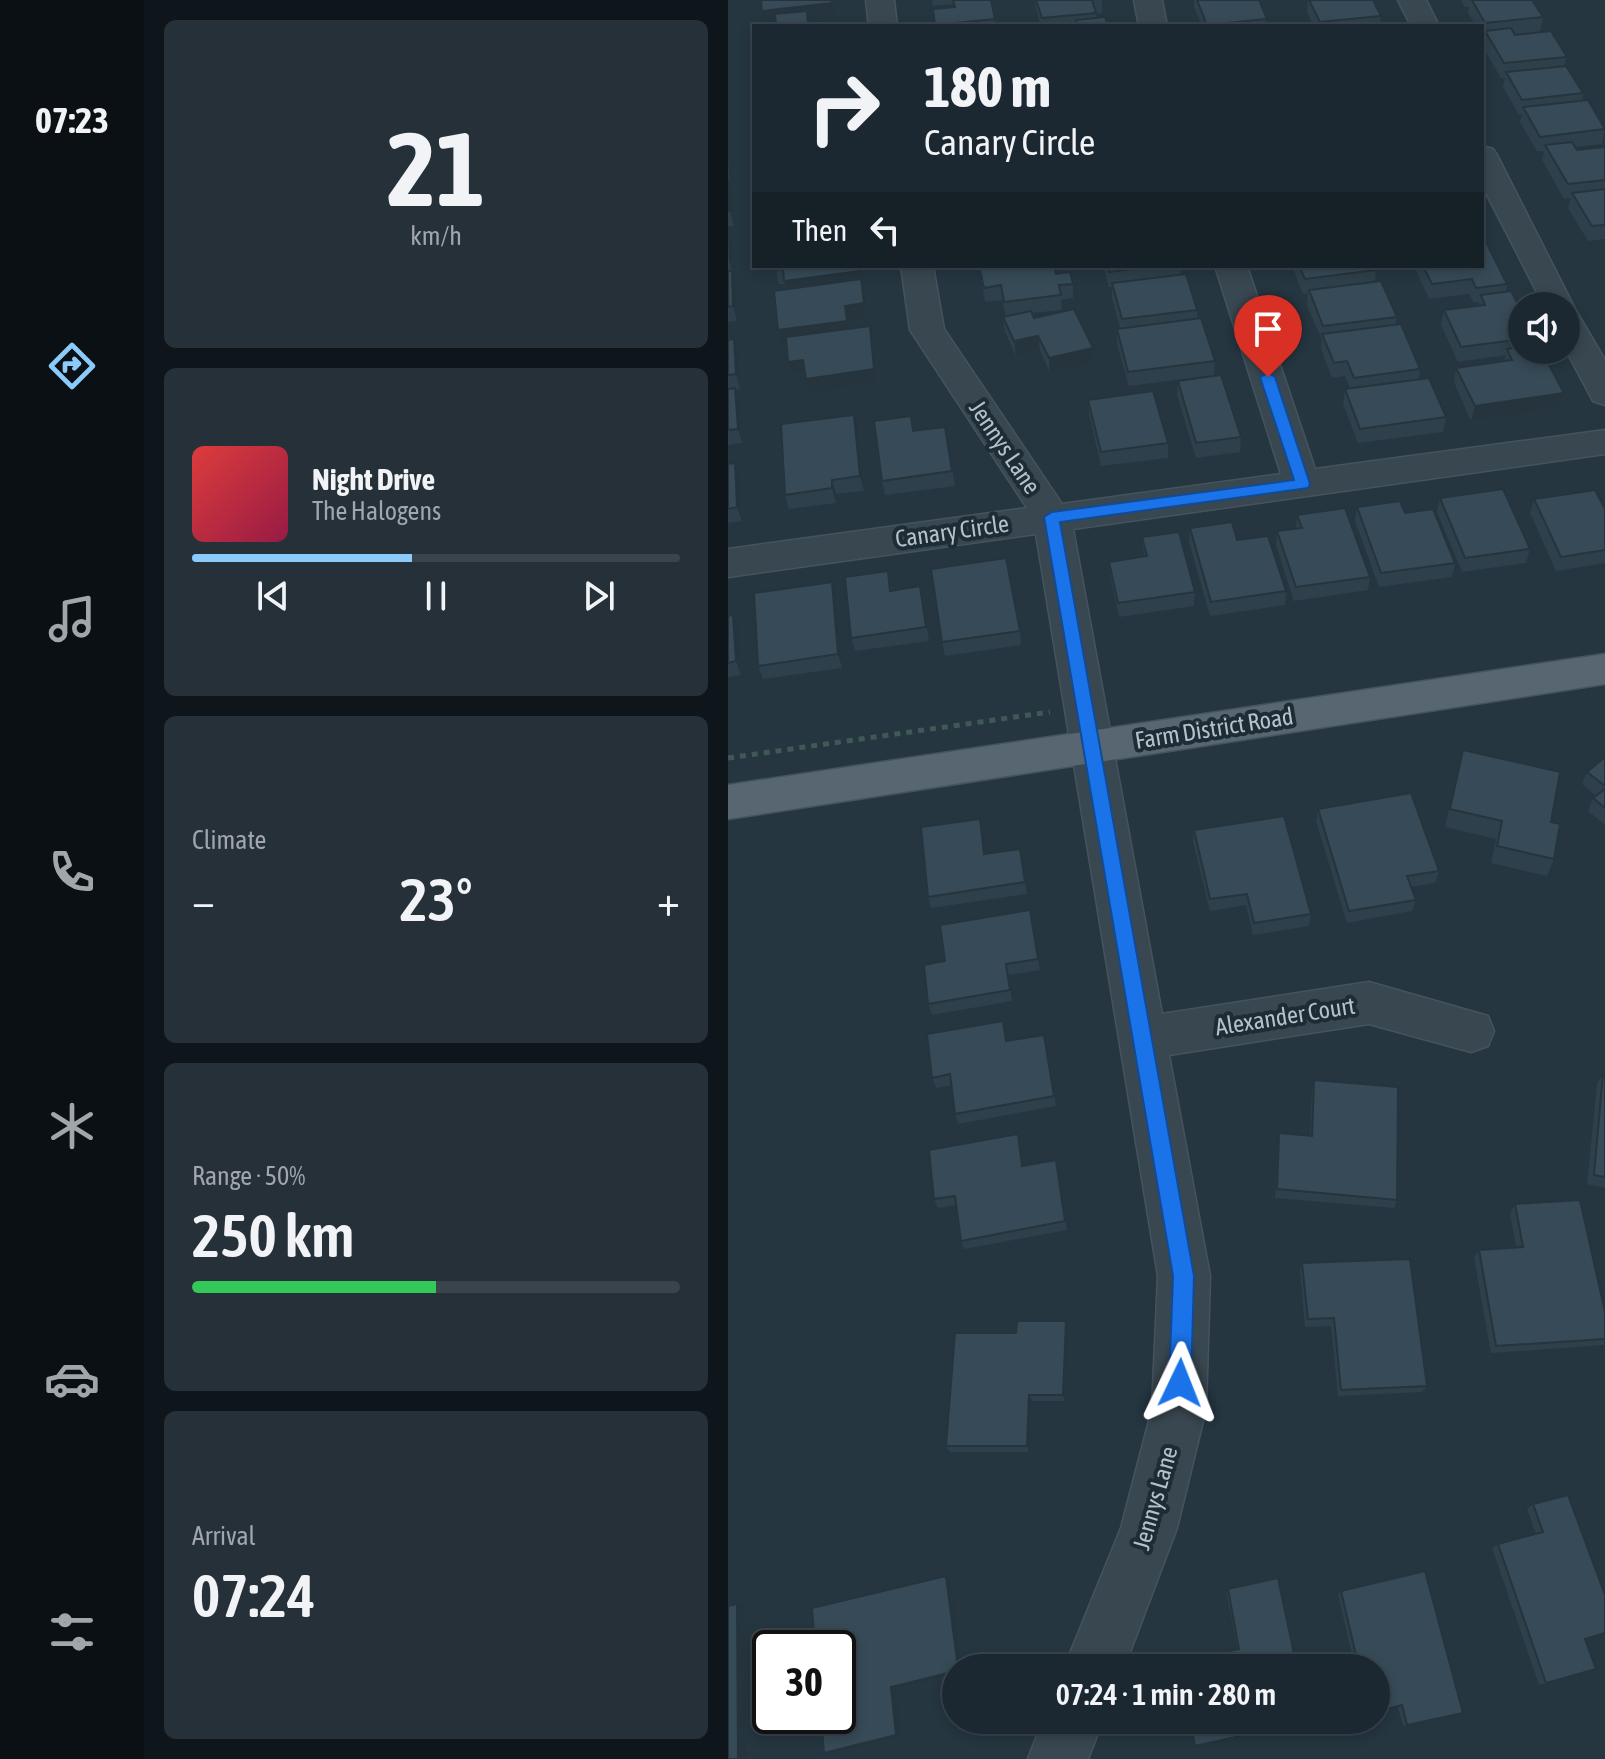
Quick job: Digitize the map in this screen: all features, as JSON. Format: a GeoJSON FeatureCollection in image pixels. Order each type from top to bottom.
{"type":"FeatureCollection","features":[{"type":"Feature","properties":{"kind":"main road","name":"Farm District Road"},"geometry":{"type":"LineString","coordinates":[[728,802],[1090,727],[1605,669]]}},
{"type":"Feature","properties":{"kind":"street"},"geometry":{"type":"LineString","coordinates":[[880,0],[883,24]]}},
{"type":"Feature","properties":{"kind":"street"},"geometry":{"type":"LineString","coordinates":[[1148,0],[1153,24]]}},
{"type":"Feature","properties":{"kind":"street"},"geometry":{"type":"LineString","coordinates":[[1412,0],[1424,24]]}},
{"type":"Feature","properties":{"kind":"street"},"geometry":{"type":"LineString","coordinates":[[1484,159],[1553,292]]}},
{"type":"Feature","properties":{"kind":"street","name":"Jennys Lane"},"geometry":{"type":"LineString","coordinates":[[917,268],[927,330],[1052,517],[1184,1276],[1179,1409],[1149,1528],[1100,1654]]}},
{"type":"Feature","properties":{"kind":"street"},"geometry":{"type":"LineString","coordinates":[[1232,268],[1302,484]]}},
{"type":"Feature","properties":{"kind":"street"},"geometry":{"type":"LineString","coordinates":[[1580,344],[1605,393]]}},
{"type":"Feature","properties":{"kind":"street","name":"Canary Circle"},"geometry":{"type":"LineString","coordinates":[[728,563],[1605,442]]}},
{"type":"Feature","properties":{"kind":"street","name":"Alexander Court"},"geometry":{"type":"LineString","coordinates":[[1144,1038],[1369,1003],[1471,1031]]}},
{"type":"Feature","properties":{"kind":"street"},"geometry":{"type":"LineString","coordinates":[[1058,1759],[1068,1734]]}},
{"type":"Feature","properties":{"kind":"path"},"geometry":{"type":"LineString","coordinates":[[728,758],[1090,727]]}},
{"type":"Feature","properties":{"kind":"building"},"geometry":{"type":"Polygon","coordinates":[[[761,0],[832,0],[832,3],[762,11],[761,0]]]}},
{"type":"Feature","properties":{"kind":"building"},"geometry":{"type":"Polygon","coordinates":[[[953,0],[991,0],[995,19],[935,24],[933,9],[955,7],[953,0]]]}},
{"type":"Feature","properties":{"kind":"building"},"geometry":{"type":"Polygon","coordinates":[[[1036,0],[1092,0],[1096,13],[1042,18],[1036,0]]]}},
{"type":"Feature","properties":{"kind":"building"},"geometry":{"type":"Polygon","coordinates":[[[1197,0],[1259,0],[1267,19],[1217,24],[1207,24],[1197,0]]]}},
{"type":"Feature","properties":{"kind":"building"},"geometry":{"type":"Polygon","coordinates":[[[1309,0],[1373,0],[1381,16],[1320,22],[1309,0]]]}},
{"type":"Feature","properties":{"kind":"building"},"geometry":{"type":"Polygon","coordinates":[[[1472,0],[1532,0],[1543,17],[1485,23],[1472,0]]]}},
{"type":"Feature","properties":{"kind":"building"},"geometry":{"type":"Polygon","coordinates":[[[807,11],[808,24],[776,24],[775,14],[807,11]]]}},
{"type":"Feature","properties":{"kind":"building"},"geometry":{"type":"Polygon","coordinates":[[[1105,17],[1107,24],[1077,24],[1076,20],[1105,17]]]}},
{"type":"Feature","properties":{"kind":"building"},"geometry":{"type":"Polygon","coordinates":[[[1511,28],[1515,35],[1551,31],[1567,57],[1504,63],[1485,31],[1511,28]]]}},
{"type":"Feature","properties":{"kind":"building"},"geometry":{"type":"Polygon","coordinates":[[[1566,66],[1583,93],[1522,100],[1506,72],[1566,66]]]}},
{"type":"Feature","properties":{"kind":"building"},"geometry":{"type":"Polygon","coordinates":[[[1588,100],[1605,129],[1540,137],[1523,107],[1588,100]]]}},
{"type":"Feature","properties":{"kind":"building"},"geometry":{"type":"Polygon","coordinates":[[[1572,142],[1577,150],[1605,147],[1605,180],[1568,184],[1545,145],[1572,142]]]}},
{"type":"Feature","properties":{"kind":"building"},"geometry":{"type":"Polygon","coordinates":[[[1605,189],[1605,225],[1592,226],[1572,193],[1605,189]]]}},
{"type":"Feature","properties":{"kind":"building"},"geometry":{"type":"Polygon","coordinates":[[[1484,240],[1507,284],[1476,288],[1472,279],[1432,284],[1424,268],[1484,268],[1484,240]]]}},
{"type":"Feature","properties":{"kind":"building"},"geometry":{"type":"Polygon","coordinates":[[[775,268],[859,268],[860,271],[784,281],[783,269],[775,268]]]}},
{"type":"Feature","properties":{"kind":"building"},"geometry":{"type":"Polygon","coordinates":[[[979,268],[1054,268],[1056,274],[1070,272],[1073,284],[1059,285],[1061,295],[1004,302],[1001,285],[984,288],[979,268]]]}},
{"type":"Feature","properties":{"kind":"building"},"geometry":{"type":"Polygon","coordinates":[[[1108,268],[1144,268],[1109,272],[1108,268]]]}},
{"type":"Feature","properties":{"kind":"building"},"geometry":{"type":"Polygon","coordinates":[[[1300,268],[1376,270],[1305,279],[1300,268]]]}},
{"type":"Feature","properties":{"kind":"building"},"geometry":{"type":"Polygon","coordinates":[[[728,271],[732,271],[733,306],[728,307],[728,271]]]}},
{"type":"Feature","properties":{"kind":"building"},"geometry":{"type":"Polygon","coordinates":[[[1186,274],[1197,310],[1122,319],[1112,283],[1186,274]]]}},
{"type":"Feature","properties":{"kind":"building"},"geometry":{"type":"Polygon","coordinates":[[[861,279],[864,303],[845,306],[847,321],[778,330],[774,291],[861,279]]]}},
{"type":"Feature","properties":{"kind":"building"},"geometry":{"type":"Polygon","coordinates":[[[1381,281],[1397,317],[1323,326],[1309,290],[1381,281]]]}},
{"type":"Feature","properties":{"kind":"building"},"geometry":{"type":"Polygon","coordinates":[[[1511,291],[1508,292],[1508,341],[1461,347],[1444,310],[1485,305],[1481,295],[1511,291]]]}},
{"type":"Feature","properties":{"kind":"building"},"geometry":{"type":"Polygon","coordinates":[[[1074,309],[1093,348],[1049,358],[1038,336],[1014,341],[1003,317],[1031,311],[1034,318],[1074,309]]]}},
{"type":"Feature","properties":{"kind":"building"},"geometry":{"type":"Polygon","coordinates":[[[1201,318],[1215,361],[1128,372],[1117,329],[1201,318]]]}},
{"type":"Feature","properties":{"kind":"building"},"geometry":{"type":"Polygon","coordinates":[[[1401,324],[1420,369],[1354,378],[1347,361],[1334,363],[1322,334],[1401,324]]]}},
{"type":"Feature","properties":{"kind":"building"},"geometry":{"type":"Polygon","coordinates":[[[870,326],[874,369],[806,379],[803,360],[788,362],[786,337],[870,326]]]}},
{"type":"Feature","properties":{"kind":"building"},"geometry":{"type":"Polygon","coordinates":[[[734,339],[736,374],[728,375],[728,340],[734,339]]]}},
{"type":"Feature","properties":{"kind":"building"},"geometry":{"type":"Polygon","coordinates":[[[1508,361],[1508,364],[1548,364],[1564,393],[1475,406],[1456,368],[1508,361]]]}},
{"type":"Feature","properties":{"kind":"building"},"geometry":{"type":"Polygon","coordinates":[[[1221,375],[1241,437],[1196,443],[1178,381],[1221,375]]]}},
{"type":"Feature","properties":{"kind":"building"},"geometry":{"type":"Polygon","coordinates":[[[1429,378],[1446,417],[1360,429],[1345,389],[1429,378]]]}},
{"type":"Feature","properties":{"kind":"building"},"geometry":{"type":"Polygon","coordinates":[[[735,388],[738,429],[728,430],[728,389],[735,388]]]}},
{"type":"Feature","properties":{"kind":"building"},"geometry":{"type":"Polygon","coordinates":[[[1153,391],[1168,443],[1101,452],[1088,400],[1153,391]]]}},
{"type":"Feature","properties":{"kind":"building"},"geometry":{"type":"Polygon","coordinates":[[[854,415],[860,476],[832,480],[832,488],[785,495],[781,424],[854,415]]]}},
{"type":"Feature","properties":{"kind":"building"},"geometry":{"type":"Polygon","coordinates":[[[911,416],[913,431],[945,427],[952,471],[882,481],[874,421],[911,416]]]}},
{"type":"Feature","properties":{"kind":"building"},"geometry":{"type":"Polygon","coordinates":[[[735,463],[737,507],[728,509],[728,464],[735,463]]]}},
{"type":"Feature","properties":{"kind":"building"},"geometry":{"type":"Polygon","coordinates":[[[1503,489],[1530,549],[1465,558],[1440,498],[1503,489]]]}},
{"type":"Feature","properties":{"kind":"building"},"geometry":{"type":"Polygon","coordinates":[[[1595,490],[1605,509],[1605,550],[1561,557],[1534,499],[1595,490]]]}},
{"type":"Feature","properties":{"kind":"building"},"geometry":{"type":"Polygon","coordinates":[[[1400,501],[1405,513],[1433,509],[1455,563],[1381,573],[1357,507],[1400,501]]]}},
{"type":"Feature","properties":{"kind":"building"},"geometry":{"type":"Polygon","coordinates":[[[1345,508],[1370,577],[1296,587],[1277,531],[1302,528],[1297,515],[1345,508]]]}},
{"type":"Feature","properties":{"kind":"building"},"geometry":{"type":"Polygon","coordinates":[[[1232,522],[1237,540],[1268,536],[1286,591],[1211,602],[1190,528],[1232,522]]]}},
{"type":"Feature","properties":{"kind":"building"},"geometry":{"type":"Polygon","coordinates":[[[1179,532],[1195,592],[1118,603],[1109,562],[1147,556],[1142,537],[1179,532]]]}},
{"type":"Feature","properties":{"kind":"building"},"geometry":{"type":"Polygon","coordinates":[[[1006,558],[1020,631],[942,642],[931,569],[1006,558]]]}},
{"type":"Feature","properties":{"kind":"building"},"geometry":{"type":"Polygon","coordinates":[[[888,571],[890,591],[920,586],[926,627],[851,638],[845,577],[888,571]]]}},
{"type":"Feature","properties":{"kind":"building"},"geometry":{"type":"Polygon","coordinates":[[[832,582],[838,654],[758,666],[754,593],[832,582]]]}},
{"type":"Feature","properties":{"kind":"building"},"geometry":{"type":"Polygon","coordinates":[[[733,615],[736,661],[728,663],[728,616],[733,615]]]}},
{"type":"Feature","properties":{"kind":"building"},"geometry":{"type":"Polygon","coordinates":[[[1463,750],[1560,772],[1551,822],[1560,824],[1554,859],[1497,846],[1502,821],[1450,809],[1463,750]]]}},
{"type":"Feature","properties":{"kind":"building"},"geometry":{"type":"Polygon","coordinates":[[[1605,757],[1605,786],[1587,772],[1605,757]]]}},
{"type":"Feature","properties":{"kind":"building"},"geometry":{"type":"Polygon","coordinates":[[[1605,789],[1605,808],[1593,798],[1605,789]]]}},
{"type":"Feature","properties":{"kind":"building"},"geometry":{"type":"Polygon","coordinates":[[[1411,793],[1439,871],[1407,876],[1416,900],[1349,911],[1318,809],[1411,793]]]}},
{"type":"Feature","properties":{"kind":"building"},"geometry":{"type":"Polygon","coordinates":[[[1284,816],[1311,914],[1254,923],[1247,894],[1210,899],[1194,830],[1284,816]]]}},
{"type":"Feature","properties":{"kind":"building"},"geometry":{"type":"Polygon","coordinates":[[[980,819],[984,854],[1020,849],[1025,882],[928,897],[921,827],[980,819]]]}},
{"type":"Feature","properties":{"kind":"building"},"geometry":{"type":"Polygon","coordinates":[[[1030,910],[1038,959],[1006,964],[1010,990],[928,1004],[924,965],[945,961],[940,925],[1030,910]]]}},
{"type":"Feature","properties":{"kind":"building"},"geometry":{"type":"Polygon","coordinates":[[[1003,1021],[1006,1041],[1044,1035],[1054,1096],[955,1114],[950,1074],[932,1078],[927,1034],[1003,1021]]]}},
{"type":"Feature","properties":{"kind":"building"},"geometry":{"type":"Polygon","coordinates":[[[1605,1074],[1605,1177],[1594,1175],[1605,1074]]]}},
{"type":"Feature","properties":{"kind":"building"},"geometry":{"type":"Polygon","coordinates":[[[1314,1080],[1398,1087],[1397,1200],[1277,1189],[1279,1133],[1312,1136],[1314,1080]]]}},
{"type":"Feature","properties":{"kind":"building"},"geometry":{"type":"Polygon","coordinates":[[[1018,1134],[1022,1166],[1056,1160],[1065,1221],[961,1241],[955,1196],[934,1199],[929,1150],[1018,1134]]]}},
{"type":"Feature","properties":{"kind":"building"},"geometry":{"type":"Polygon","coordinates":[[[1580,1200],[1605,1312],[1605,1339],[1496,1346],[1479,1250],[1523,1247],[1515,1204],[1580,1200]]]}},
{"type":"Feature","properties":{"kind":"building"},"geometry":{"type":"Polygon","coordinates":[[[1410,1259],[1427,1386],[1341,1390],[1334,1318],[1308,1319],[1302,1263],[1410,1259]]]}},
{"type":"Feature","properties":{"kind":"building"},"geometry":{"type":"Polygon","coordinates":[[[1017,1321],[1066,1321],[1063,1395],[1029,1395],[1027,1446],[946,1446],[955,1333],[1016,1333],[1017,1321]]]}},
{"type":"Feature","properties":{"kind":"building"},"geometry":{"type":"Polygon","coordinates":[[[1568,1495],[1605,1595],[1605,1633],[1585,1639],[1596,1669],[1546,1683],[1498,1544],[1543,1532],[1533,1504],[1568,1495]]]}},
{"type":"Feature","properties":{"kind":"building"},"geometry":{"type":"Polygon","coordinates":[[[1425,1571],[1463,1713],[1407,1725],[1402,1705],[1390,1708],[1390,1654],[1356,1654],[1341,1591],[1425,1571]]]}},
{"type":"Feature","properties":{"kind":"building"},"geometry":{"type":"Polygon","coordinates":[[[946,1576],[956,1654],[942,1654],[942,1674],[891,1687],[896,1735],[824,1753],[822,1734],[856,1734],[856,1630],[814,1630],[812,1608],[946,1576]]]}},
{"type":"Feature","properties":{"kind":"building"},"geometry":{"type":"Polygon","coordinates":[[[1278,1578],[1294,1654],[1216,1654],[1239,1649],[1228,1589],[1278,1578]]]}},
{"type":"Feature","properties":{"kind":"building"},"geometry":{"type":"Polygon","coordinates":[[[737,1604],[738,1759],[728,1759],[728,1606],[737,1604]]]}},
{"type":"Feature","properties":{"kind":"building"},"geometry":{"type":"Polygon","coordinates":[[[1193,1734],[1249,1734],[1195,1746],[1193,1734]]]}},
{"type":"Feature","properties":{"kind":"route"},"geometry":{"type":"LineString","coordinates":[[1180,1383],[1184,1276],[1052,517],[1302,484],[1268,377]]}}]}
